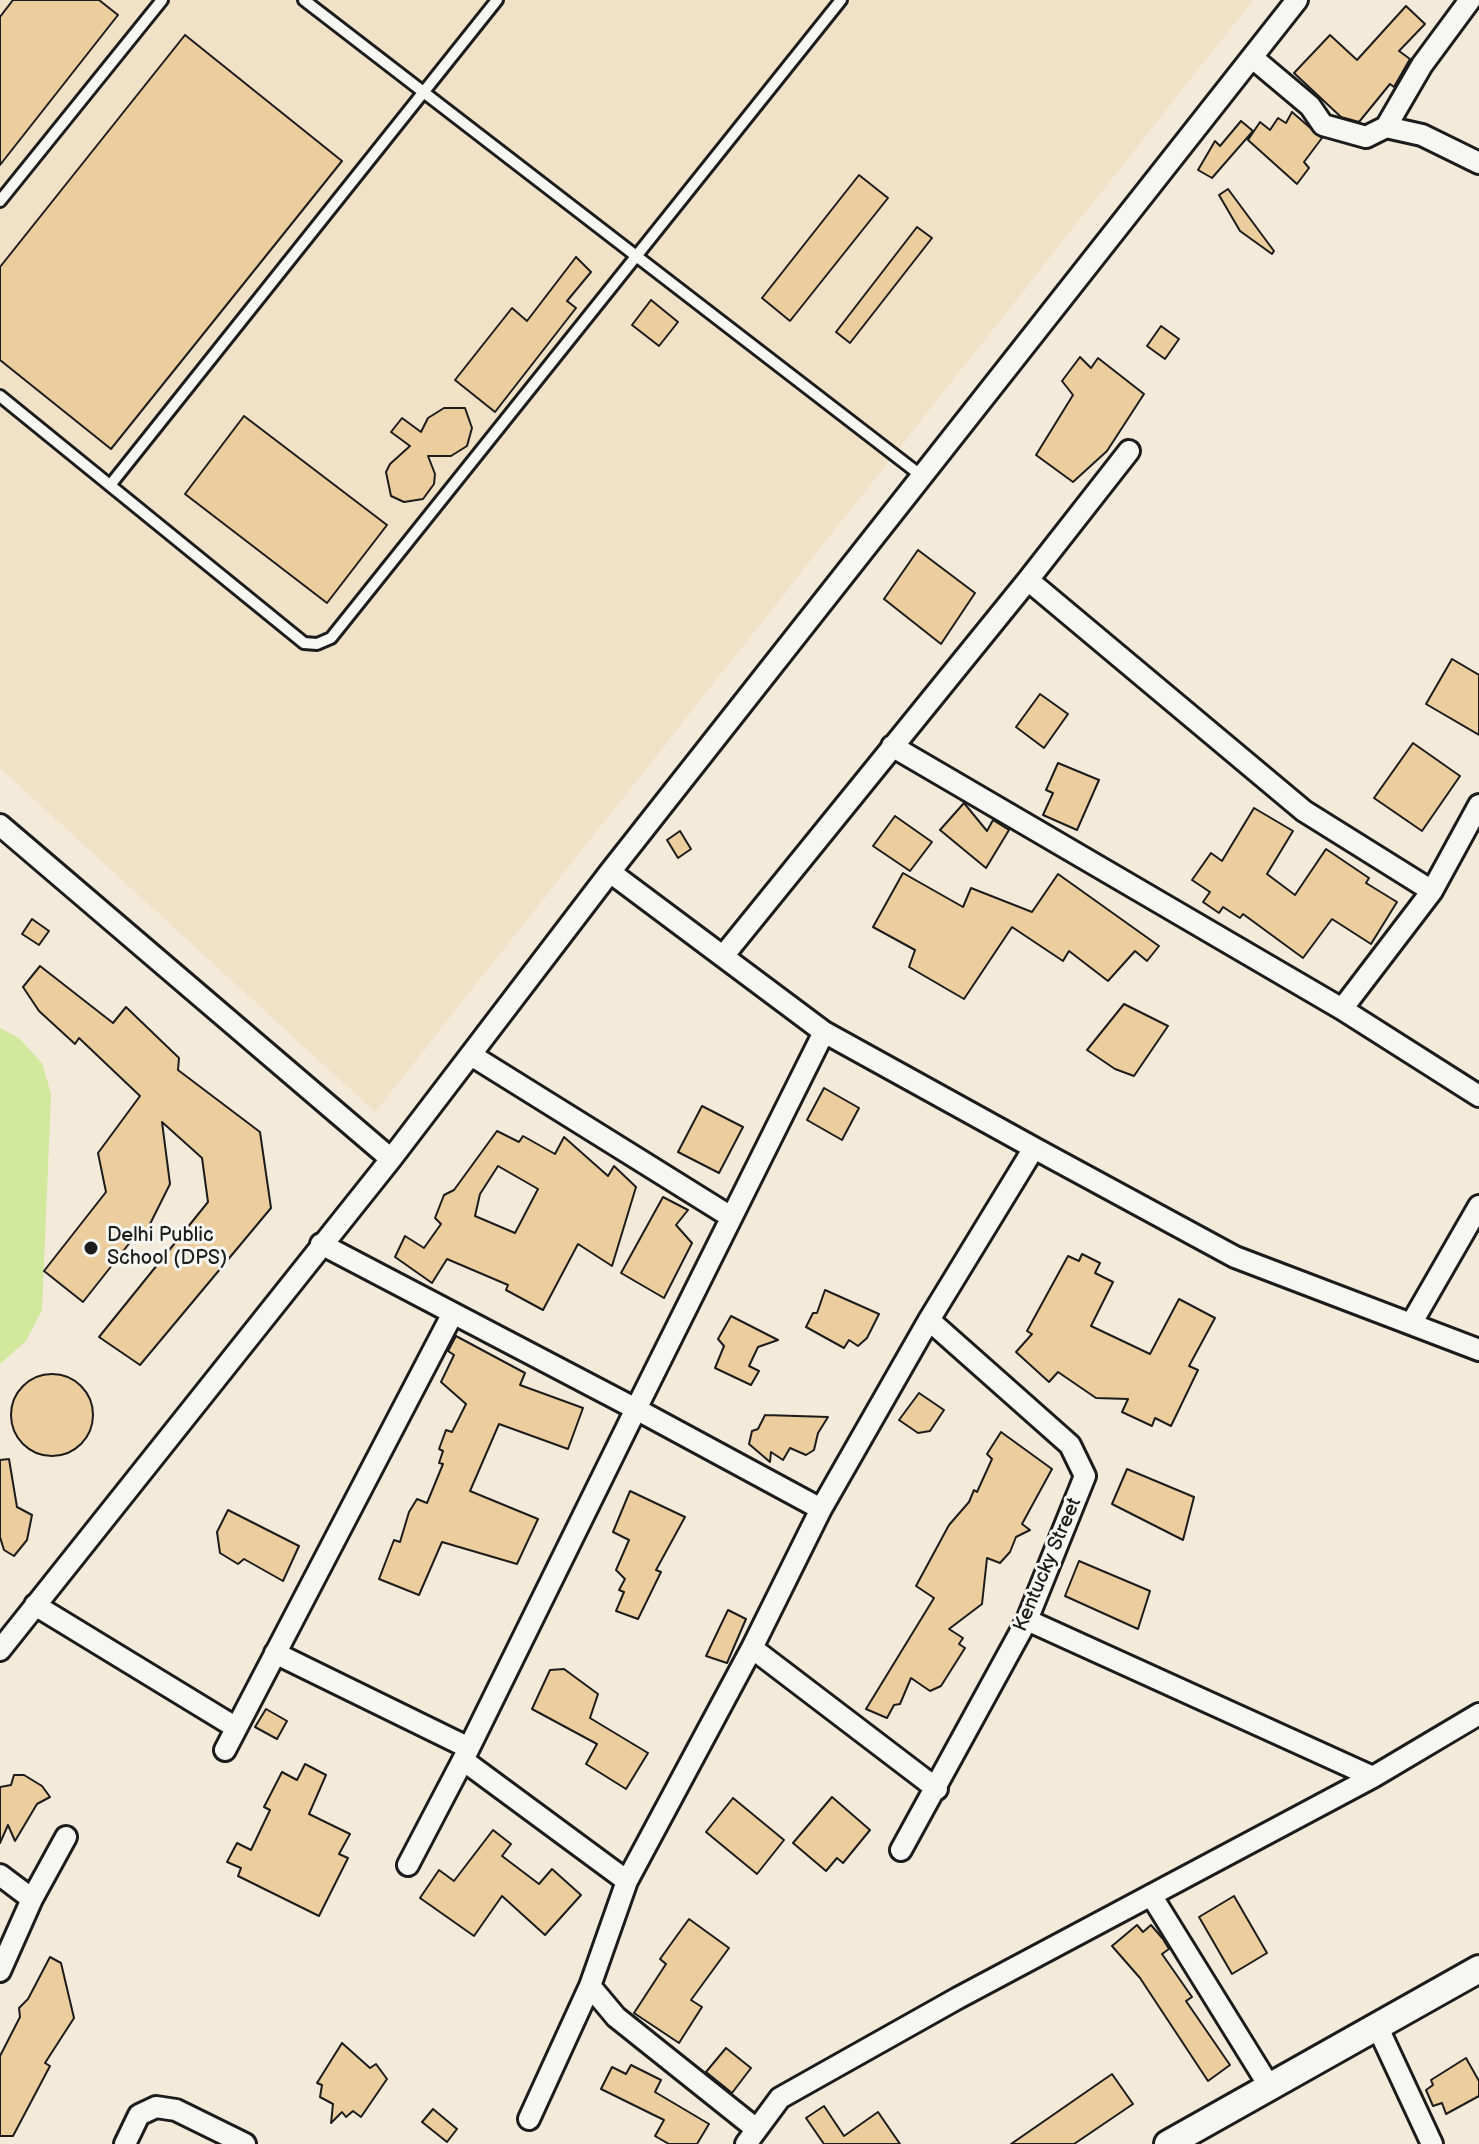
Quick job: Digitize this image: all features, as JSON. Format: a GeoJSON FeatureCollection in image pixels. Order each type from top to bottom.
{"type":"FeatureCollection","features":[{"type":"Feature","properties":{"kind":"street"},"geometry":{"type":"LineString","coordinates":[[0,1650],[391,1159],[610,872],[1254,59],[1297,0]]}},
{"type":"Feature","properties":{"kind":"street"},"geometry":{"type":"LineString","coordinates":[[1254,59],[1310,106],[1323,125],[1366,137],[1386,127],[1422,65],[1470,0]]}},
{"type":"Feature","properties":{"kind":"street"},"geometry":{"type":"LineString","coordinates":[[1386,127],[1422,135],[1479,163]]}},
{"type":"Feature","properties":{"kind":"street"},"geometry":{"type":"LineString","coordinates":[[724,955],[1129,451]]}},
{"type":"Feature","properties":{"kind":"street"},"geometry":{"type":"LineString","coordinates":[[1028,580],[1304,811],[1432,891]]}},
{"type":"Feature","properties":{"kind":"street"},"geometry":{"type":"LineString","coordinates":[[892,746],[1342,1009],[1479,1096]]}},
{"type":"Feature","properties":{"kind":"street"},"geometry":{"type":"LineString","coordinates":[[1342,1009],[1432,891],[1479,805]]}},
{"type":"Feature","properties":{"kind":"street"},"geometry":{"type":"LineString","coordinates":[[0,825],[391,1159]]}},
{"type":"Feature","properties":{"kind":"street"},"geometry":{"type":"LineString","coordinates":[[610,872],[824,1032],[1034,1148],[1235,1257],[1479,1350]]}},
{"type":"Feature","properties":{"kind":"street"},"geometry":{"type":"LineString","coordinates":[[408,1865],[824,1032]]}},
{"type":"Feature","properties":{"kind":"street"},"geometry":{"type":"LineString","coordinates":[[471,1055],[731,1217]]}},
{"type":"Feature","properties":{"kind":"street"},"geometry":{"type":"LineString","coordinates":[[529,2119],[590,1986],[627,1881],[752,1648],[821,1509],[929,1320],[1034,1148]]}},
{"type":"Feature","properties":{"kind":"street"},"geometry":{"type":"LineString","coordinates":[[1411,1324],[1479,1206]]}},
{"type":"Feature","properties":{"kind":"street"},"geometry":{"type":"LineString","coordinates":[[321,1244],[821,1509]]}},
{"type":"Feature","properties":{"kind":"street"},"geometry":{"type":"LineString","coordinates":[[225,1750],[452,1315]]}},
{"type":"Feature","properties":{"kind":"street","name":"Kentucky Street"},"geometry":{"type":"LineString","coordinates":[[901,1850],[1027,1620],[1085,1476],[1070,1445],[929,1320]]}},
{"type":"Feature","properties":{"kind":"street"},"geometry":{"type":"LineString","coordinates":[[35,1605],[235,1727]]}},
{"type":"Feature","properties":{"kind":"street"},"geometry":{"type":"LineString","coordinates":[[1027,1620],[1373,1777]]}},
{"type":"Feature","properties":{"kind":"street"},"geometry":{"type":"LineString","coordinates":[[752,1648],[937,1789]]}},
{"type":"Feature","properties":{"kind":"street"},"geometry":{"type":"LineString","coordinates":[[275,1653],[466,1754],[627,1881]]}},
{"type":"Feature","properties":{"kind":"street"},"geometry":{"type":"LineString","coordinates":[[590,1986],[616,2017],[750,2136],[780,2098],[1373,1777],[1479,1714]]}},
{"type":"Feature","properties":{"kind":"street"},"geometry":{"type":"LineString","coordinates":[[0,1971],[32,1899],[66,1837]]}},
{"type":"Feature","properties":{"kind":"street"},"geometry":{"type":"LineString","coordinates":[[0,1875],[32,1899]]}},
{"type":"Feature","properties":{"kind":"street"},"geometry":{"type":"LineString","coordinates":[[1151,1895],[1271,2089]]}},
{"type":"Feature","properties":{"kind":"street"},"geometry":{"type":"LineString","coordinates":[[1168,2144],[1271,2089],[1479,1969]]}},
{"type":"Feature","properties":{"kind":"street"},"geometry":{"type":"LineString","coordinates":[[1378,2028],[1432,2144]]}},
{"type":"Feature","properties":{"kind":"street"},"geometry":{"type":"LineString","coordinates":[[125,2144],[139,2115],[156,2107],[176,2110],[245,2144]]}},
{"type":"Feature","properties":{"kind":"lane"},"geometry":{"type":"LineString","coordinates":[[1,199],[162,0]]}},
{"type":"Feature","properties":{"kind":"lane"},"geometry":{"type":"LineString","coordinates":[[304,0],[923,477]]}},
{"type":"Feature","properties":{"kind":"lane"},"geometry":{"type":"LineString","coordinates":[[111,484],[497,0]]}},
{"type":"Feature","properties":{"kind":"lane"},"geometry":{"type":"LineString","coordinates":[[0,396],[304,643],[317,644],[331,638],[841,0]]}},
{"type":"Feature","properties":{"kind":"shaded area"},"geometry":{"type":"Polygon","coordinates":[[[0,0],[1253,0],[375,1112],[0,768],[0,0]]]}},
{"type":"Feature","properties":{"kind":"green space"},"geometry":{"type":"Polygon","coordinates":[[[0,1028],[19,1038],[42,1063],[51,1094],[42,1310],[26,1341],[0,1364],[0,1028]]]}},
{"type":"Feature","properties":{"kind":"building"},"geometry":{"type":"Polygon","coordinates":[[[13,0],[99,0],[118,15],[0,165],[0,17],[13,0]]]}},
{"type":"Feature","properties":{"kind":"building"},"geometry":{"type":"Polygon","coordinates":[[[1406,6],[1425,24],[1399,51],[1410,59],[1394,87],[1390,84],[1359,122],[1341,117],[1294,73],[1330,35],[1357,60],[1406,6]]]}},
{"type":"Feature","properties":{"kind":"building"},"geometry":{"type":"Polygon","coordinates":[[[185,35],[342,161],[111,449],[0,360],[0,267],[185,35]]]}},
{"type":"Feature","properties":{"kind":"building"},"geometry":{"type":"Polygon","coordinates":[[[1292,112],[1322,138],[1304,162],[1309,168],[1297,184],[1248,140],[1260,122],[1270,130],[1278,118],[1286,123],[1292,112]]]}},
{"type":"Feature","properties":{"kind":"building"},"geometry":{"type":"Polygon","coordinates":[[[1241,121],[1253,131],[1212,178],[1198,170],[1215,141],[1220,146],[1241,121]]]}},
{"type":"Feature","properties":{"kind":"building"},"geometry":{"type":"Polygon","coordinates":[[[859,175],[888,198],[790,321],[762,298],[859,175]]]}},
{"type":"Feature","properties":{"kind":"building"},"geometry":{"type":"Polygon","coordinates":[[[1228,189],[1274,251],[1272,254],[1240,231],[1219,195],[1228,189]]]}},
{"type":"Feature","properties":{"kind":"building"},"geometry":{"type":"Polygon","coordinates":[[[917,227],[932,238],[850,343],[836,332],[917,227]]]}},
{"type":"Feature","properties":{"kind":"building"},"geometry":{"type":"Polygon","coordinates":[[[576,257],[591,272],[567,301],[576,308],[495,412],[455,380],[512,308],[527,321],[576,257]]]}},
{"type":"Feature","properties":{"kind":"building"},"geometry":{"type":"Polygon","coordinates":[[[651,300],[678,322],[659,346],[632,325],[651,300]]]}},
{"type":"Feature","properties":{"kind":"building"},"geometry":{"type":"Polygon","coordinates":[[[1161,326],[1179,339],[1165,359],[1147,346],[1161,326]]]}},
{"type":"Feature","properties":{"kind":"building"},"geometry":{"type":"Polygon","coordinates":[[[1080,357],[1091,368],[1098,358],[1144,394],[1107,451],[1073,482],[1036,455],[1073,395],[1062,381],[1080,357]]]}},
{"type":"Feature","properties":{"kind":"building"},"geometry":{"type":"Polygon","coordinates":[[[444,408],[465,408],[472,428],[467,446],[451,456],[428,456],[435,474],[434,484],[423,499],[404,502],[391,496],[386,472],[390,464],[410,446],[391,432],[402,418],[421,432],[428,418],[444,408]]]}},
{"type":"Feature","properties":{"kind":"building"},"geometry":{"type":"Polygon","coordinates":[[[244,416],[387,525],[327,603],[185,494],[244,416]]]}},
{"type":"Feature","properties":{"kind":"building"},"geometry":{"type":"Polygon","coordinates":[[[918,550],[975,593],[941,644],[884,599],[918,550]]]}},
{"type":"Feature","properties":{"kind":"building"},"geometry":{"type":"Polygon","coordinates":[[[1452,659],[1479,675],[1479,735],[1426,704],[1452,659]]]}},
{"type":"Feature","properties":{"kind":"building"},"geometry":{"type":"Polygon","coordinates":[[[1040,694],[1068,714],[1044,748],[1016,727],[1040,694]]]}},
{"type":"Feature","properties":{"kind":"building"},"geometry":{"type":"Polygon","coordinates":[[[1413,743],[1460,776],[1422,831],[1374,798],[1413,743]]]}},
{"type":"Feature","properties":{"kind":"building"},"geometry":{"type":"Polygon","coordinates":[[[1058,763],[1099,780],[1077,830],[1043,815],[1053,793],[1046,790],[1058,763]]]}},
{"type":"Feature","properties":{"kind":"building"},"geometry":{"type":"Polygon","coordinates":[[[964,803],[987,831],[993,820],[1009,830],[986,868],[940,830],[964,803]]]}},
{"type":"Feature","properties":{"kind":"building"},"geometry":{"type":"Polygon","coordinates":[[[1254,808],[1293,831],[1267,874],[1295,895],[1326,849],[1369,878],[1366,883],[1397,902],[1371,944],[1332,919],[1303,958],[1243,914],[1240,918],[1223,907],[1219,913],[1203,902],[1210,892],[1192,880],[1211,853],[1222,861],[1254,808]]]}},
{"type":"Feature","properties":{"kind":"building"},"geometry":{"type":"Polygon","coordinates":[[[895,816],[932,842],[910,871],[873,846],[895,816]]]}},
{"type":"Feature","properties":{"kind":"building"},"geometry":{"type":"Polygon","coordinates":[[[680,831],[691,849],[678,858],[667,840],[680,831]]]}},
{"type":"Feature","properties":{"kind":"building"},"geometry":{"type":"Polygon","coordinates":[[[903,873],[963,907],[971,888],[1032,912],[1058,874],[1159,946],[1147,961],[1135,951],[1108,981],[1069,951],[1063,961],[1012,927],[964,999],[909,967],[915,950],[873,927],[903,873]]]}},
{"type":"Feature","properties":{"kind":"building"},"geometry":{"type":"Polygon","coordinates":[[[32,919],[49,931],[39,945],[22,934],[32,919]]]}},
{"type":"Feature","properties":{"kind":"building"},"geometry":{"type":"Polygon","coordinates":[[[40,966],[113,1023],[126,1007],[179,1058],[178,1070],[260,1132],[271,1208],[140,1365],[99,1337],[208,1202],[202,1158],[162,1122],[170,1184],[144,1236],[139,1231],[83,1302],[44,1271],[106,1192],[98,1153],[140,1096],[79,1038],[75,1044],[39,1011],[23,987],[40,966]]]}},
{"type":"Feature","properties":{"kind":"building"},"geometry":{"type":"Polygon","coordinates":[[[1124,1004],[1168,1026],[1134,1076],[1115,1069],[1087,1050],[1124,1004]]]}},
{"type":"Feature","properties":{"kind":"building"},"geometry":{"type":"Polygon","coordinates":[[[824,1088],[859,1108],[842,1140],[807,1120],[824,1088]]]}},
{"type":"Feature","properties":{"kind":"building"},"geometry":{"type":"Polygon","coordinates":[[[702,1106],[743,1127],[719,1173],[678,1152],[702,1106]]]}},
{"type":"Feature","properties":{"kind":"building"},"geometry":{"type":"Polygon","coordinates":[[[497,1131],[519,1142],[523,1136],[555,1154],[564,1137],[608,1176],[614,1166],[636,1187],[612,1266],[578,1244],[543,1310],[506,1290],[508,1285],[447,1259],[432,1283],[395,1257],[405,1236],[424,1248],[441,1224],[435,1218],[444,1195],[454,1190],[497,1131]],[[498,1166],[480,1194],[475,1216],[515,1233],[538,1189],[498,1166]]]}},
{"type":"Feature","properties":{"kind":"building"},"geometry":{"type":"Polygon","coordinates":[[[663,1197],[688,1210],[676,1225],[692,1243],[664,1298],[621,1273],[663,1197]]]}},
{"type":"Feature","properties":{"kind":"building"},"geometry":{"type":"Polygon","coordinates":[[[1082,1254],[1100,1263],[1095,1273],[1113,1282],[1091,1326],[1150,1354],[1179,1299],[1215,1318],[1189,1366],[1198,1370],[1171,1426],[1155,1418],[1152,1426],[1122,1412],[1128,1399],[1096,1398],[1058,1372],[1049,1382],[1016,1352],[1032,1334],[1027,1331],[1068,1256],[1079,1261],[1082,1254]]]}},
{"type":"Feature","properties":{"kind":"building"},"geometry":{"type":"Polygon","coordinates":[[[825,1290],[879,1314],[867,1338],[858,1346],[849,1340],[844,1348],[806,1327],[813,1313],[817,1313],[825,1290]]]}},
{"type":"Feature","properties":{"kind":"building"},"geometry":{"type":"Polygon","coordinates":[[[731,1316],[778,1340],[758,1347],[749,1366],[759,1371],[751,1385],[715,1368],[724,1346],[718,1339],[731,1316]]]}},
{"type":"Feature","properties":{"kind":"building"},"geometry":{"type":"Polygon","coordinates":[[[456,1336],[525,1373],[520,1385],[583,1408],[568,1449],[499,1424],[470,1491],[538,1519],[517,1564],[442,1542],[419,1595],[379,1579],[394,1540],[400,1542],[409,1512],[417,1499],[427,1503],[443,1464],[439,1463],[443,1451],[439,1449],[446,1430],[452,1432],[466,1404],[441,1382],[454,1355],[448,1351],[456,1336]]]}},
{"type":"Feature","properties":{"kind":"building"},"geometry":{"type":"Polygon","coordinates":[[[52,1374],[68,1377],[81,1386],[90,1399],[93,1415],[90,1431],[81,1444],[68,1453],[52,1456],[36,1453],[23,1444],[14,1431],[11,1415],[14,1399],[23,1386],[36,1377],[52,1374]]]}},
{"type":"Feature","properties":{"kind":"building"},"geometry":{"type":"Polygon","coordinates":[[[919,1393],[944,1410],[930,1431],[918,1433],[899,1420],[919,1393]]]}},
{"type":"Feature","properties":{"kind":"building"},"geometry":{"type":"Polygon","coordinates":[[[765,1415],[828,1417],[818,1433],[814,1450],[806,1455],[790,1448],[783,1460],[771,1452],[770,1462],[749,1444],[752,1431],[758,1429],[765,1415]]]}},
{"type":"Feature","properties":{"kind":"building"},"geometry":{"type":"Polygon","coordinates":[[[1001,1432],[1052,1469],[1022,1524],[1030,1530],[1016,1537],[1010,1552],[1000,1563],[987,1558],[982,1604],[949,1629],[963,1638],[959,1644],[965,1648],[941,1686],[930,1691],[911,1678],[900,1704],[894,1705],[887,1718],[866,1709],[934,1598],[916,1586],[949,1525],[969,1502],[974,1490],[977,1492],[992,1459],[987,1454],[1001,1432]]]}},
{"type":"Feature","properties":{"kind":"building"},"geometry":{"type":"Polygon","coordinates":[[[9,1459],[17,1507],[32,1515],[27,1540],[14,1556],[4,1550],[0,1537],[0,1460],[9,1459]]]}},
{"type":"Feature","properties":{"kind":"building"},"geometry":{"type":"Polygon","coordinates":[[[1127,1469],[1194,1497],[1183,1540],[1112,1504],[1127,1469]]]}},
{"type":"Feature","properties":{"kind":"building"},"geometry":{"type":"Polygon","coordinates":[[[630,1491],[685,1517],[656,1570],[661,1572],[638,1619],[616,1611],[624,1592],[619,1590],[625,1579],[616,1570],[629,1540],[613,1532],[630,1491]]]}},
{"type":"Feature","properties":{"kind":"building"},"geometry":{"type":"Polygon","coordinates":[[[228,1510],[299,1546],[283,1581],[244,1559],[238,1564],[220,1553],[217,1532],[228,1510]]]}},
{"type":"Feature","properties":{"kind":"building"},"geometry":{"type":"Polygon","coordinates":[[[1079,1561],[1150,1591],[1138,1629],[1065,1596],[1079,1561]]]}},
{"type":"Feature","properties":{"kind":"building"},"geometry":{"type":"Polygon","coordinates":[[[728,1610],[746,1619],[727,1663],[706,1656],[728,1610]]]}},
{"type":"Feature","properties":{"kind":"building"},"geometry":{"type":"Polygon","coordinates":[[[564,1669],[598,1694],[590,1718],[648,1753],[626,1789],[586,1764],[597,1744],[532,1709],[550,1670],[564,1669]]]}},
{"type":"Feature","properties":{"kind":"building"},"geometry":{"type":"Polygon","coordinates":[[[266,1709],[287,1721],[277,1739],[255,1727],[266,1709]]]}},
{"type":"Feature","properties":{"kind":"building"},"geometry":{"type":"Polygon","coordinates":[[[305,1764],[326,1775],[309,1814],[350,1834],[339,1854],[348,1858],[319,1916],[238,1876],[241,1868],[227,1862],[237,1843],[251,1850],[270,1810],[264,1807],[282,1772],[297,1780],[305,1764]]]}},
{"type":"Feature","properties":{"kind":"building"},"geometry":{"type":"Polygon","coordinates":[[[14,1775],[24,1775],[42,1786],[50,1797],[37,1804],[15,1841],[8,1825],[0,1843],[0,1787],[11,1785],[14,1775]]]}},
{"type":"Feature","properties":{"kind":"building"},"geometry":{"type":"Polygon","coordinates":[[[832,1797],[870,1830],[843,1863],[837,1858],[826,1871],[793,1843],[832,1797]]]}},
{"type":"Feature","properties":{"kind":"building"},"geometry":{"type":"Polygon","coordinates":[[[733,1798],[784,1840],[757,1874],[706,1832],[733,1798]]]}},
{"type":"Feature","properties":{"kind":"building"},"geometry":{"type":"Polygon","coordinates":[[[493,1830],[511,1844],[502,1856],[539,1884],[552,1869],[581,1895],[545,1935],[502,1896],[474,1936],[420,1898],[439,1870],[454,1881],[493,1830]]]}},
{"type":"Feature","properties":{"kind":"building"},"geometry":{"type":"Polygon","coordinates":[[[1234,1896],[1267,1953],[1232,1974],[1199,1917],[1234,1896]]]}},
{"type":"Feature","properties":{"kind":"building"},"geometry":{"type":"Polygon","coordinates":[[[689,1919],[729,1948],[691,2000],[702,2007],[679,2043],[634,2013],[666,1964],[660,1959],[689,1919]]]}},
{"type":"Feature","properties":{"kind":"building"},"geometry":{"type":"Polygon","coordinates":[[[1137,1925],[1143,1932],[1151,1925],[1163,1939],[1169,1949],[1162,1954],[1192,1997],[1186,2001],[1230,2065],[1208,2081],[1140,1978],[1112,1946],[1137,1925]]]}},
{"type":"Feature","properties":{"kind":"building"},"geometry":{"type":"Polygon","coordinates":[[[50,1957],[61,1963],[74,2018],[45,2063],[50,2066],[13,2136],[0,2136],[0,2056],[20,2017],[19,2008],[28,1999],[50,1957]]]}},
{"type":"Feature","properties":{"kind":"building"},"geometry":{"type":"Polygon","coordinates":[[[342,2043],[370,2068],[376,2064],[387,2079],[361,2117],[353,2111],[346,2117],[342,2112],[331,2123],[333,2104],[320,2097],[322,2085],[317,2083],[342,2043]]]}},
{"type":"Feature","properties":{"kind":"building"},"geometry":{"type":"Polygon","coordinates":[[[726,2048],[751,2068],[732,2093],[706,2072],[726,2048]]]}},
{"type":"Feature","properties":{"kind":"building"},"geometry":{"type":"Polygon","coordinates":[[[1466,2058],[1479,2081],[1479,2096],[1446,2114],[1442,2103],[1433,2106],[1426,2090],[1433,2085],[1431,2080],[1466,2058]]]}},
{"type":"Feature","properties":{"kind":"building"},"geometry":{"type":"Polygon","coordinates":[[[631,2065],[661,2080],[655,2092],[709,2124],[697,2144],[669,2144],[655,2136],[664,2120],[601,2089],[612,2067],[626,2074],[631,2065]]]}},
{"type":"Feature","properties":{"kind":"building"},"geometry":{"type":"Polygon","coordinates":[[[1112,2074],[1133,2104],[1074,2144],[1011,2144],[1112,2074]]]}},
{"type":"Feature","properties":{"kind":"building"},"geometry":{"type":"Polygon","coordinates":[[[824,2106],[844,2136],[878,2112],[900,2144],[824,2144],[806,2118],[824,2106]]]}},
{"type":"Feature","properties":{"kind":"building"},"geometry":{"type":"Polygon","coordinates":[[[433,2109],[457,2129],[447,2142],[422,2122],[433,2109]]]}},
{"type":"Feature","properties":{"kind":"place","name":"Delhi Public School (DPS)"},"geometry":{"type":"Point","coordinates":[91,1248]}}]}
